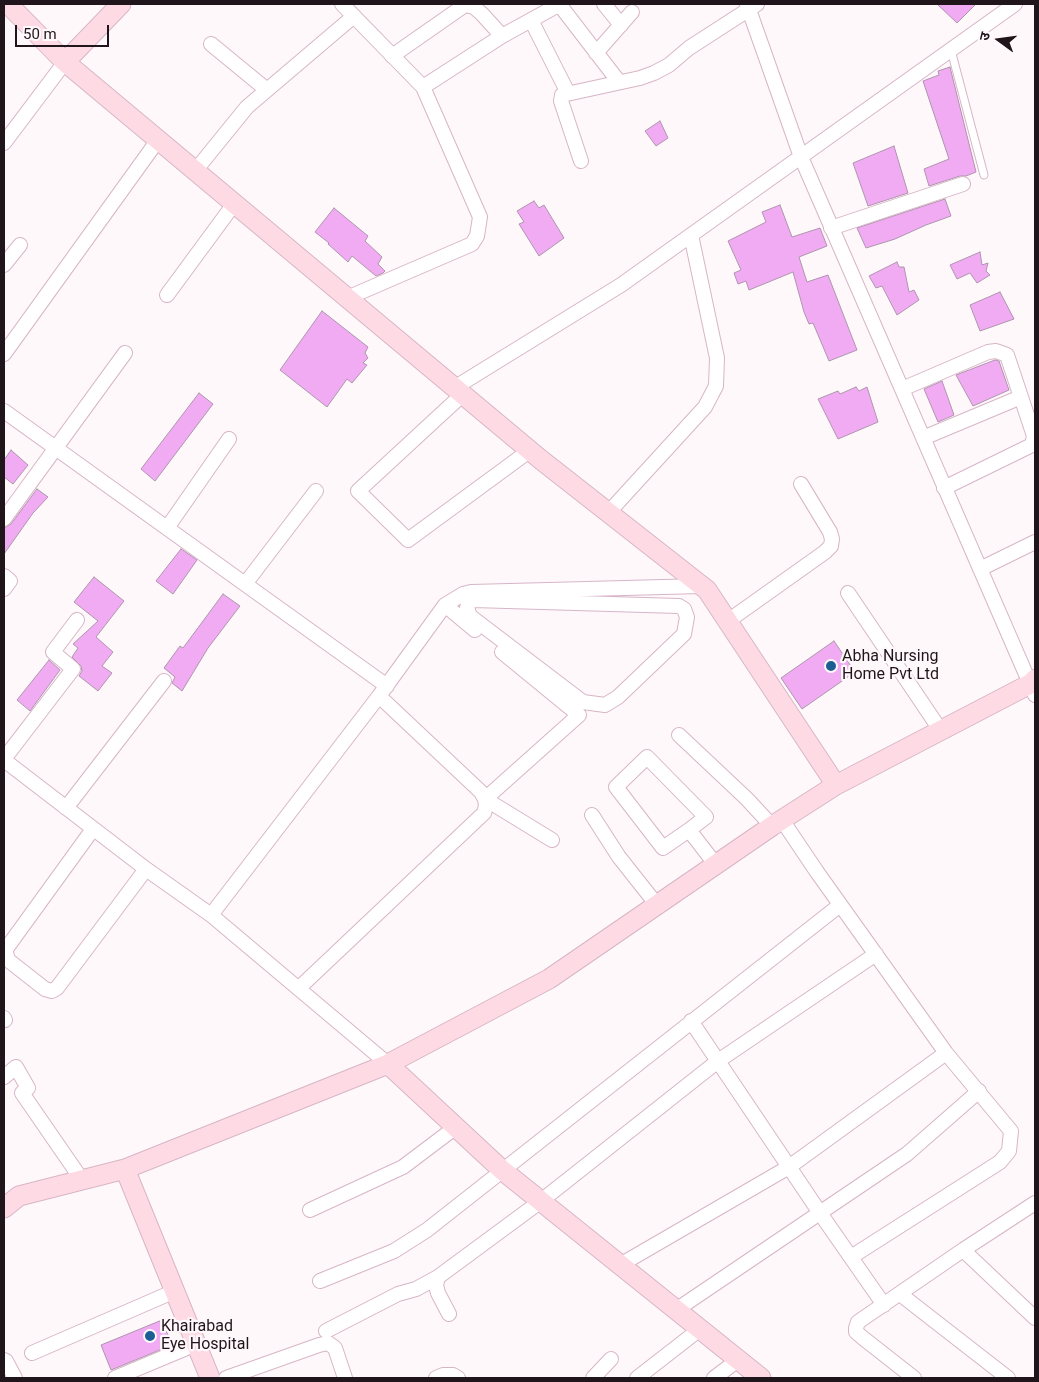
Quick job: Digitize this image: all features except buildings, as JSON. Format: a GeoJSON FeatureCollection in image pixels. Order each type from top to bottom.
{"type":"FeatureCollection","features":[{"type":"Feature","properties":{"kind":"street"},"geometry":{"type":"LineString","coordinates":[[8,4],[65,62],[234,204],[529,450],[707,590],[836,785]]}},
{"type":"Feature","properties":{"kind":"street"},"geometry":{"type":"LineString","coordinates":[[4,144],[65,62],[121,4]]}},
{"type":"Feature","properties":{"kind":"street"},"geometry":{"type":"LineString","coordinates":[[342,4],[423,87],[480,217],[477,236],[472,244],[347,298]]}},
{"type":"Feature","properties":{"kind":"street"},"geometry":{"type":"LineString","coordinates":[[423,87],[502,36],[560,4],[619,82]]}},
{"type":"Feature","properties":{"kind":"street"},"geometry":{"type":"LineString","coordinates":[[604,4],[621,25]]}},
{"type":"Feature","properties":{"kind":"street"},"geometry":{"type":"LineString","coordinates":[[529,450],[408,540],[358,491],[458,391],[621,285],[1015,4]]}},
{"type":"Feature","properties":{"kind":"street"},"geometry":{"type":"LineString","coordinates":[[392,56],[465,5],[474,7],[502,36]]}},
{"type":"Feature","properties":{"kind":"street"},"geometry":{"type":"LineString","coordinates":[[4,1208],[19,1196],[125,1169],[388,1064],[549,979],[777,823],[836,785],[1033,686],[944,488],[801,157],[751,6],[689,48],[669,65],[640,78],[568,92],[562,95],[560,101],[581,161]]}},
{"type":"Feature","properties":{"kind":"street"},"geometry":{"type":"LineString","coordinates":[[596,53],[632,12]]}},
{"type":"Feature","properties":{"kind":"street"},"geometry":{"type":"LineString","coordinates":[[195,171],[247,107],[354,16]]}},
{"type":"Feature","properties":{"kind":"street"},"geometry":{"type":"LineString","coordinates":[[531,20],[568,92]]}},
{"type":"Feature","properties":{"kind":"street"},"geometry":{"type":"LineString","coordinates":[[211,44],[267,90]]}},
{"type":"Feature","properties":{"kind":"street"},"geometry":{"type":"LineString","coordinates":[[4,354],[158,140]]}},
{"type":"Feature","properties":{"kind":"street"},"geometry":{"type":"LineString","coordinates":[[832,228],[962,184]]}},
{"type":"Feature","properties":{"kind":"street"},"geometry":{"type":"LineString","coordinates":[[167,295],[234,204]]}},
{"type":"Feature","properties":{"kind":"street"},"geometry":{"type":"LineString","coordinates":[[608,513],[705,407],[716,386],[717,358],[691,235]]}},
{"type":"Feature","properties":{"kind":"street"},"geometry":{"type":"LineString","coordinates":[[4,265],[20,245]]}},
{"type":"Feature","properties":{"kind":"street"},"geometry":{"type":"LineString","coordinates":[[902,390],[988,352],[996,351],[1007,355],[1034,436],[1032,445],[944,488]]}},
{"type":"Feature","properties":{"kind":"street"},"geometry":{"type":"LineString","coordinates":[[4,519],[125,353]]}},
{"type":"Feature","properties":{"kind":"street"},"geometry":{"type":"LineString","coordinates":[[923,438],[1021,397]]}},
{"type":"Feature","properties":{"kind":"street"},"geometry":{"type":"LineString","coordinates":[[4,411],[245,584],[383,691],[486,799],[552,840]]}},
{"type":"Feature","properties":{"kind":"street"},"geometry":{"type":"LineString","coordinates":[[167,528],[229,439]]}},
{"type":"Feature","properties":{"kind":"street"},"geometry":{"type":"LineString","coordinates":[[728,621],[825,552],[830,546],[832,539],[830,532],[801,484]]}},
{"type":"Feature","properties":{"kind":"street"},"geometry":{"type":"LineString","coordinates":[[245,584],[316,491]]}},
{"type":"Feature","properties":{"kind":"street"},"geometry":{"type":"LineString","coordinates":[[980,569],[1035,542]]}},
{"type":"Feature","properties":{"kind":"street"},"geometry":{"type":"LineString","coordinates":[[4,576],[10,581],[4,589]]}},
{"type":"Feature","properties":{"kind":"street"},"geometry":{"type":"LineString","coordinates":[[211,915],[383,691],[445,605],[463,594],[471,592],[574,596],[679,606],[684,609],[687,617],[684,634],[618,696],[605,705],[583,702],[470,616],[467,608],[469,602],[473,600],[574,596],[702,586]]}},
{"type":"Feature","properties":{"kind":"street"},"geometry":{"type":"LineString","coordinates":[[848,593],[941,731]]}},
{"type":"Feature","properties":{"kind":"street"},"geometry":{"type":"LineString","coordinates":[[298,988],[484,813],[486,799],[579,715],[445,605]]}},
{"type":"Feature","properties":{"kind":"street"},"geometry":{"type":"LineString","coordinates":[[77,620],[53,652],[73,669],[4,759],[146,869],[211,915],[388,1064],[502,1170],[760,1378]]}},
{"type":"Feature","properties":{"kind":"street"},"geometry":{"type":"LineString","coordinates":[[66,808],[164,681]]}},
{"type":"Feature","properties":{"kind":"street"},"geometry":{"type":"LineString","coordinates":[[679,735],[747,799],[777,823],[840,905],[946,1053],[1011,1131],[1012,1142],[1009,1151],[1000,1162],[851,1257]]}},
{"type":"Feature","properties":{"kind":"street"},"geometry":{"type":"LineString","coordinates":[[647,756],[706,817],[689,830],[663,848],[616,786],[647,756]]}},
{"type":"Feature","properties":{"kind":"street"},"geometry":{"type":"LineString","coordinates":[[592,815],[619,858],[657,905]]}},
{"type":"Feature","properties":{"kind":"street"},"geometry":{"type":"LineString","coordinates":[[94,829],[6,948],[8,960],[45,989],[52,991],[57,988],[146,869]]}},
{"type":"Feature","properties":{"kind":"street"},"geometry":{"type":"LineString","coordinates":[[689,830],[716,865]]}},
{"type":"Feature","properties":{"kind":"street"},"geometry":{"type":"LineString","coordinates":[[320,1281],[394,1251],[427,1230],[840,905]]}},
{"type":"Feature","properties":{"kind":"street"},"geometry":{"type":"LineString","coordinates":[[326,1330],[398,1294],[416,1289],[438,1277],[541,1201],[718,1061],[876,954]]}},
{"type":"Feature","properties":{"kind":"street"},"geometry":{"type":"LineString","coordinates":[[691,1021],[884,1305]]}},
{"type":"Feature","properties":{"kind":"street"},"geometry":{"type":"LineString","coordinates":[[620,1265],[789,1167],[946,1053]]}},
{"type":"Feature","properties":{"kind":"street"},"geometry":{"type":"LineString","coordinates":[[4,1077],[16,1067],[28,1088],[22,1093],[82,1180]]}},
{"type":"Feature","properties":{"kind":"street"},"geometry":{"type":"LineString","coordinates":[[676,1310],[907,1154],[979,1092]]}},
{"type":"Feature","properties":{"kind":"street"},"geometry":{"type":"LineString","coordinates":[[310,1210],[403,1167],[456,1127]]}},
{"type":"Feature","properties":{"kind":"street"},"geometry":{"type":"LineString","coordinates":[[125,1169],[210,1378]]}},
{"type":"Feature","properties":{"kind":"street"},"geometry":{"type":"LineString","coordinates":[[914,1378],[856,1332],[858,1322],[963,1250],[1033,1209]]}},
{"type":"Feature","properties":{"kind":"street"},"geometry":{"type":"LineString","coordinates":[[963,1250],[1035,1318]]}},
{"type":"Feature","properties":{"kind":"street"},"geometry":{"type":"LineString","coordinates":[[438,1277],[436,1285],[438,1292],[449,1314]]}},
{"type":"Feature","properties":{"kind":"street"},"geometry":{"type":"LineString","coordinates":[[32,1353],[175,1291]]}},
{"type":"Feature","properties":{"kind":"street"},"geometry":{"type":"LineString","coordinates":[[900,1294],[1008,1378]]}},
{"type":"Feature","properties":{"kind":"street"},"geometry":{"type":"LineString","coordinates":[[637,1378],[700,1329]]}},
{"type":"Feature","properties":{"kind":"street"},"geometry":{"type":"LineString","coordinates":[[226,1378],[328,1343],[335,1348],[345,1378]]}},
{"type":"Feature","properties":{"kind":"street"},"geometry":{"type":"LineString","coordinates":[[115,1378],[196,1344]]}},
{"type":"Feature","properties":{"kind":"street"},"geometry":{"type":"LineString","coordinates":[[4,1360],[15,1378]]}},
{"type":"Feature","properties":{"kind":"street"},"geometry":{"type":"LineString","coordinates":[[593,1378],[611,1360]]}},
{"type":"Feature","properties":{"kind":"street"},"geometry":{"type":"LineString","coordinates":[[714,1378],[738,1360]]}},
{"type":"Feature","properties":{"kind":"street"},"geometry":{"type":"LineString","coordinates":[[436,1378],[443,1375],[453,1375],[458,1378]]}},
{"type":"Feature","properties":{"kind":"lane"},"geometry":{"type":"LineString","coordinates":[[951,50],[984,175]]}},
{"type":"Feature","properties":{"kind":"place","name":"Abha Nursing Home Pvt Ltd"},"geometry":{"type":"Point","coordinates":[831,666]}},
{"type":"Feature","properties":{"kind":"place","name":"Khairabad Eye Hospital"},"geometry":{"type":"Point","coordinates":[150,1336]}}]}
